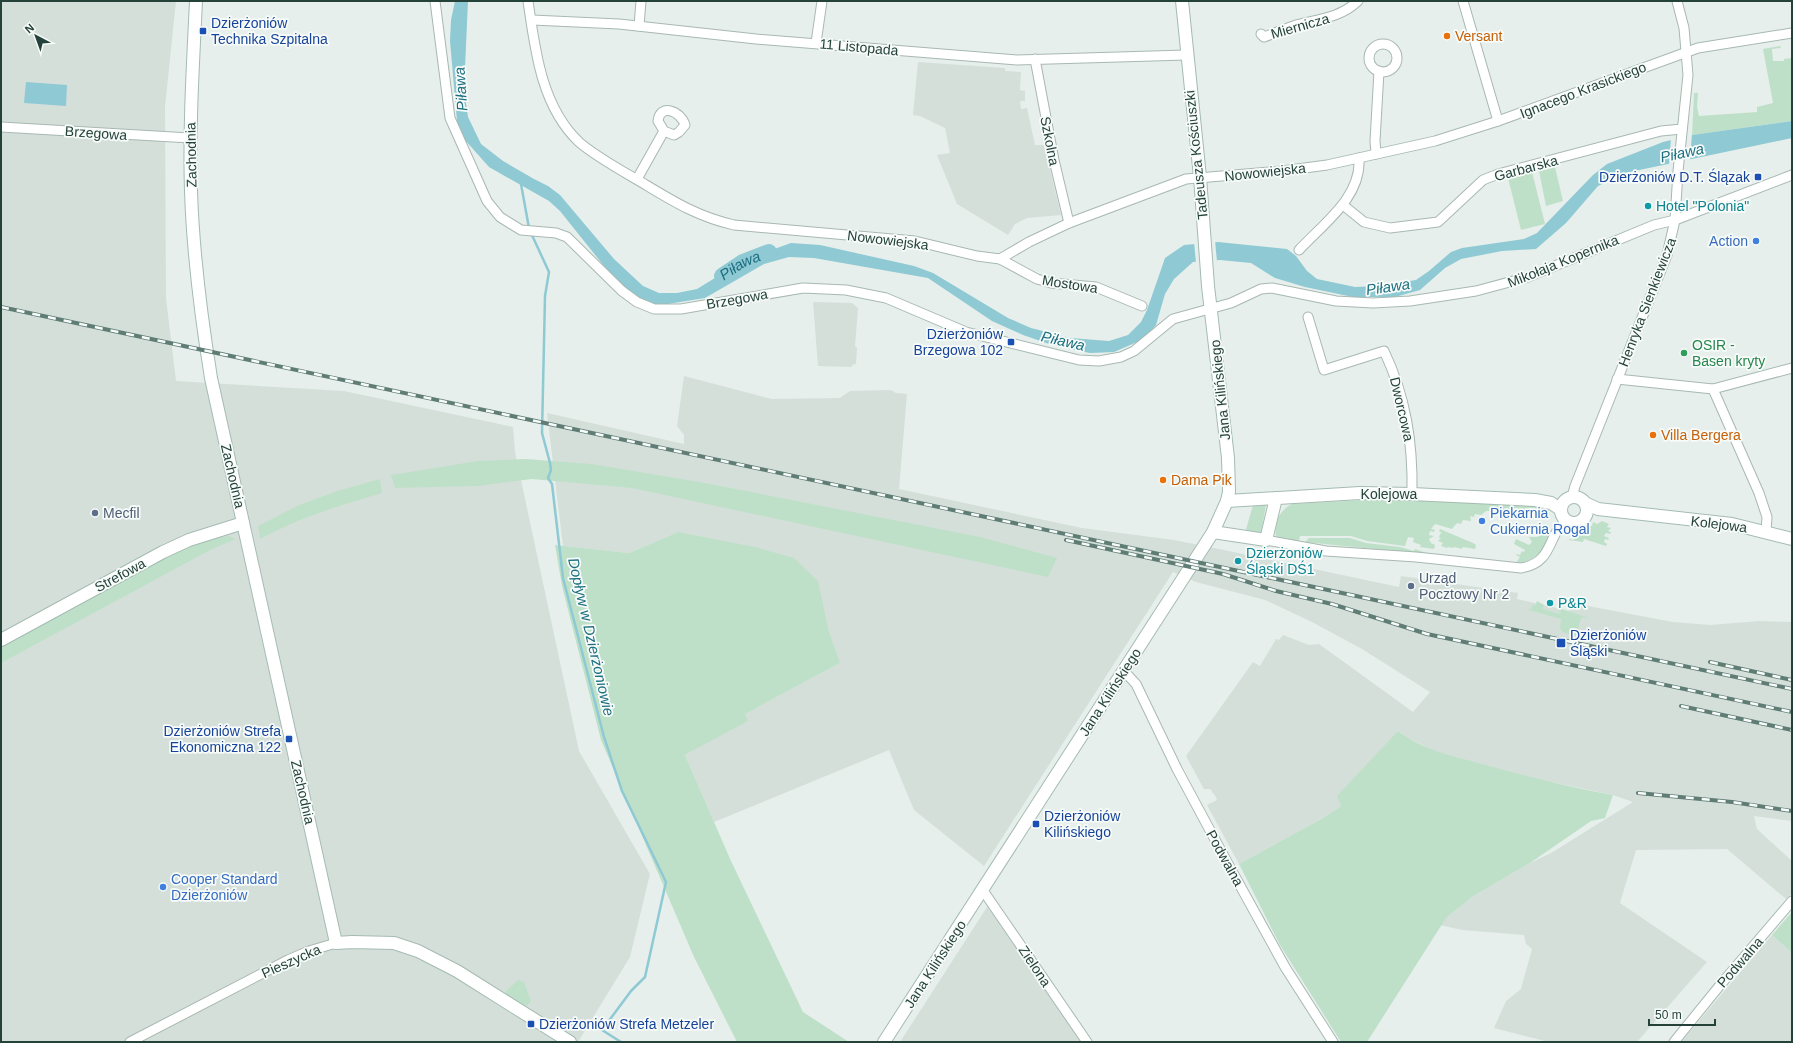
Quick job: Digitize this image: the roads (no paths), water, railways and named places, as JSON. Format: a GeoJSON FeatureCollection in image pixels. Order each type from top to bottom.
{"type":"FeatureCollection","features":[{"type":"Feature","properties":{"kind":"street","name":"Zachodnia"},"geometry":{"type":"LineString","coordinates":[[196,1],[190,138],[194,239],[206,350],[336,943]]}},
{"type":"Feature","properties":{"kind":"street","name":"Brzegowa"},"geometry":{"type":"LineString","coordinates":[[435,1],[440,31],[448,109],[453,128],[492,208],[507,222],[521,230],[556,233],[567,236],[622,291],[637,302],[654,309],[682,309],[803,288],[846,290],[886,298],[966,332],[1080,360],[1099,361],[1121,357],[1143,345],[1173,319],[1211,309]]}},
{"type":"Feature","properties":{"kind":"street","name":"Nowowiejska"},"geometry":{"type":"LineString","coordinates":[[528,1],[538,63],[549,95],[574,136],[581,143],[637,179],[695,213],[714,221],[734,225],[915,241],[982,257],[1000,259],[1029,242],[1068,223],[1113,208],[1171,184],[1200,177],[1282,171],[1376,154]]}},
{"type":"Feature","properties":{"kind":"street"},"geometry":{"type":"LineString","coordinates":[[639,26],[641,1]]}},
{"type":"Feature","properties":{"kind":"street"},"geometry":{"type":"LineString","coordinates":[[816,43],[822,1]]}},
{"type":"Feature","properties":{"kind":"street","name":"Tadeusza Kościuszki"},"geometry":{"type":"LineString","coordinates":[[1182,1],[1186,55],[1200,177],[1211,309]]}},
{"type":"Feature","properties":{"kind":"street","name":"Miernicza"},"geometry":{"type":"LineString","coordinates":[[1261,34],[1264,37],[1297,25],[1325,20],[1345,12],[1358,1]]}},
{"type":"Feature","properties":{"kind":"street"},"geometry":{"type":"LineString","coordinates":[[1463,1],[1498,121]]}},
{"type":"Feature","properties":{"kind":"street","name":"Henryka Sienkiewicza"},"geometry":{"type":"LineString","coordinates":[[1562,503],[1575,486],[1667,255],[1676,220],[1678,171],[1688,75],[1684,28],[1677,1]]}},
{"type":"Feature","properties":{"kind":"street","name":"11 Listopada"},"geometry":{"type":"LineString","coordinates":[[532,20],[639,26],[756,39],[1017,60],[1186,55]]}},
{"type":"Feature","properties":{"kind":"street","name":"Ignacego Krasickiego"},"geometry":{"type":"LineString","coordinates":[[1376,154],[1435,141],[1498,121],[1687,52],[1737,41],[1792,33]]}},
{"type":"Feature","properties":{"kind":"street","name":"Szkolna"},"geometry":{"type":"LineString","coordinates":[[1035,59],[1054,160],[1068,223]]}},
{"type":"Feature","properties":{"kind":"street"},"geometry":{"type":"LineString","coordinates":[[1376,154],[1375,141],[1379,71]]}},
{"type":"Feature","properties":{"kind":"street","name":"Brzegowa"},"geometry":{"type":"LineString","coordinates":[[1,127],[190,138]]}},
{"type":"Feature","properties":{"kind":"street","name":"Garbarska"},"geometry":{"type":"LineString","coordinates":[[1343,205],[1364,222],[1390,228],[1438,222],[1483,180],[1498,174],[1661,131],[1682,131]]}},
{"type":"Feature","properties":{"kind":"street"},"geometry":{"type":"LineString","coordinates":[[637,179],[664,132]]}},
{"type":"Feature","properties":{"kind":"street"},"geometry":{"type":"LineString","coordinates":[[1299,250],[1343,205],[1357,179],[1360,170],[1359,158]]}},
{"type":"Feature","properties":{"kind":"street","name":"Mikołaja Kopernika"},"geometry":{"type":"LineString","coordinates":[[1211,309],[1231,303],[1255,291],[1272,288],[1336,301],[1372,303],[1410,301],[1476,291],[1523,279],[1650,226],[1676,220],[1792,175]]}},
{"type":"Feature","properties":{"kind":"street","name":"Mostowa"},"geometry":{"type":"LineString","coordinates":[[1000,259],[1037,279],[1051,283],[1096,287],[1142,306]]}},
{"type":"Feature","properties":{"kind":"street","name":"Jana Kilińskiego"},"geometry":{"type":"LineString","coordinates":[[884,1042],[1213,532],[1227,501],[1228,458],[1211,309]]}},
{"type":"Feature","properties":{"kind":"street","name":"Dworcowa"},"geometry":{"type":"LineString","coordinates":[[1308,317],[1324,370],[1384,351],[1393,371],[1408,422],[1412,469],[1412,494]]}},
{"type":"Feature","properties":{"kind":"street"},"geometry":{"type":"LineString","coordinates":[[1617,379],[1713,389],[1792,368]]}},
{"type":"Feature","properties":{"kind":"street"},"geometry":{"type":"LineString","coordinates":[[1713,389],[1759,493],[1767,517],[1766,531]]}},
{"type":"Feature","properties":{"kind":"street","name":"Kolejowa"},"geometry":{"type":"LineString","coordinates":[[1227,501],[1354,494],[1412,494],[1535,500],[1562,503]]}},
{"type":"Feature","properties":{"kind":"street"},"geometry":{"type":"LineString","coordinates":[[1266,540],[1276,498]]}},
{"type":"Feature","properties":{"kind":"street"},"geometry":{"type":"LineString","coordinates":[[1213,532],[1326,551],[1416,557],[1521,568],[1529,566],[1540,560],[1549,549],[1558,529],[1569,522],[1581,521],[1590,508],[1580,498],[1562,503],[1562,517],[1569,522]]}},
{"type":"Feature","properties":{"kind":"street","name":"Kolejowa"},"geometry":{"type":"LineString","coordinates":[[1590,508],[1732,524],[1766,531],[1792,539]]}},
{"type":"Feature","properties":{"kind":"street","name":"Strefowa"},"geometry":{"type":"LineString","coordinates":[[1,640],[163,552],[189,540],[243,523]]}},
{"type":"Feature","properties":{"kind":"street","name":"Podwalna"},"geometry":{"type":"LineString","coordinates":[[1123,670],[1136,684],[1177,769],[1285,967],[1333,1042]]}},
{"type":"Feature","properties":{"kind":"street","name":"Zielona"},"geometry":{"type":"LineString","coordinates":[[982,889],[1087,1042]]}},
{"type":"Feature","properties":{"kind":"street","name":"Podwalna"},"geometry":{"type":"LineString","coordinates":[[1674,1042],[1792,901]]}},
{"type":"Feature","properties":{"kind":"street","name":"Pieszycka"},"geometry":{"type":"LineString","coordinates":[[130,1042],[288,960],[309,951],[336,943],[367,942],[394,944],[430,956],[570,1042]]}},
{"type":"Feature","properties":{"kind":"water"},"geometry":{"type":"Polygon","coordinates":[[[455,1],[468,1],[464,90],[468,117],[481,144],[503,161],[548,186],[560,195],[614,259],[643,286],[659,293],[677,293],[697,289],[728,270],[766,252],[791,243],[820,245],[914,266],[933,273],[1008,318],[1031,328],[1070,338],[1109,341],[1128,335],[1141,322],[1147,310],[1165,258],[1184,245],[1218,242],[1287,249],[1296,256],[1307,271],[1317,279],[1355,287],[1378,286],[1416,280],[1451,252],[1462,248],[1524,239],[1537,233],[1593,175],[1607,164],[1663,142],[1692,135],[1792,121],[1792,138],[1625,173],[1598,186],[1566,223],[1536,249],[1502,251],[1461,259],[1445,268],[1420,290],[1395,297],[1353,297],[1305,287],[1275,278],[1251,263],[1220,260],[1193,262],[1174,279],[1165,294],[1156,325],[1144,339],[1114,352],[1090,353],[1052,345],[1023,335],[992,321],[928,278],[814,258],[789,257],[764,264],[705,298],[655,306],[638,298],[616,281],[560,211],[549,201],[489,167],[465,140],[457,121],[450,41],[451,20],[455,1]]]}},
{"type":"Feature","properties":{"kind":"water"},"geometry":{"type":"Polygon","coordinates":[[[26,82],[67,85],[66,106],[24,103],[26,82]]]}},
{"type":"Feature","properties":{"kind":"waterway","name":"Dopływ w Dzierżoniowie"},"geometry":{"type":"LineString","coordinates":[[521,184],[529,228]]}},
{"type":"Feature","properties":{"kind":"waterway","name":"Dopływ w Dzierżoniowie"},"geometry":{"type":"LineString","coordinates":[[531,233],[549,272],[545,296],[542,433],[550,463],[551,470],[548,478],[552,484],[563,578],[604,737],[622,791],[666,882],[645,977],[631,991],[602,1030],[621,1042]]}},
{"type":"Feature","properties":{"kind":"waterway","name":"Piława"},"geometry":{"type":"LineString","coordinates":[[722,276],[743,262],[769,252]]}},
{"type":"Feature","properties":{"kind":"railway"},"geometry":{"type":"LineString","coordinates":[[1,307],[1792,689]]}},
{"type":"Feature","properties":{"kind":"railway"},"geometry":{"type":"LineString","coordinates":[[1066,540],[1223,574],[1276,591],[1332,604],[1427,634],[1792,712]]}},
{"type":"Feature","properties":{"kind":"railway"},"geometry":{"type":"LineString","coordinates":[[1710,662],[1792,680]]}},
{"type":"Feature","properties":{"kind":"railway"},"geometry":{"type":"LineString","coordinates":[[1681,706],[1792,730]]}},
{"type":"Feature","properties":{"kind":"railway"},"geometry":{"type":"LineString","coordinates":[[1638,793],[1732,802],[1792,811]]}},
{"type":"Feature","properties":{"kind":"place","name":"Dzierżoniów Technika Szpitalna"},"geometry":{"type":"Point","coordinates":[203,31]}},
{"type":"Feature","properties":{"kind":"place","name":"Versant"},"geometry":{"type":"Point","coordinates":[1447,36]}},
{"type":"Feature","properties":{"kind":"place","name":"Dzierżoniów D.T. Ślązak"},"geometry":{"type":"Point","coordinates":[1758,177]}},
{"type":"Feature","properties":{"kind":"place","name":"Hotel \"Polonia\""},"geometry":{"type":"Point","coordinates":[1648,206]}},
{"type":"Feature","properties":{"kind":"place","name":"Action"},"geometry":{"type":"Point","coordinates":[1756,241]}},
{"type":"Feature","properties":{"kind":"place","name":"Dzierżoniów Brzegowa 102"},"geometry":{"type":"Point","coordinates":[1011,342]}},
{"type":"Feature","properties":{"kind":"place","name":"OSIR - Basen kryty"},"geometry":{"type":"Point","coordinates":[1684,353]}},
{"type":"Feature","properties":{"kind":"place","name":"Villa Bergera"},"geometry":{"type":"Point","coordinates":[1653,435]}},
{"type":"Feature","properties":{"kind":"place","name":"Dama Pik"},"geometry":{"type":"Point","coordinates":[1163,480]}},
{"type":"Feature","properties":{"kind":"place","name":"Mecfil"},"geometry":{"type":"Point","coordinates":[95,513]}},
{"type":"Feature","properties":{"kind":"place","name":"Piekarnia Cukiernia Rogal"},"geometry":{"type":"Point","coordinates":[1482,521]}},
{"type":"Feature","properties":{"kind":"place","name":"Dzierżoniów Śląski DŚ1"},"geometry":{"type":"Point","coordinates":[1238,561]}},
{"type":"Feature","properties":{"kind":"place","name":"Urząd Pocztowy Nr 2"},"geometry":{"type":"Point","coordinates":[1411,586]}},
{"type":"Feature","properties":{"kind":"place","name":"P&R"},"geometry":{"type":"Point","coordinates":[1550,603]}},
{"type":"Feature","properties":{"kind":"place","name":"Dzierżoniów Śląski"},"geometry":{"type":"Point","coordinates":[1561,643]}},
{"type":"Feature","properties":{"kind":"place","name":"Dzierżoniów Strefa Ekonomiczna 122"},"geometry":{"type":"Point","coordinates":[289,739]}},
{"type":"Feature","properties":{"kind":"place","name":"Dzierżoniów Kilińskiego"},"geometry":{"type":"Point","coordinates":[1036,824]}},
{"type":"Feature","properties":{"kind":"place","name":"Cooper Standard Dzierżoniów"},"geometry":{"type":"Point","coordinates":[163,887]}},
{"type":"Feature","properties":{"kind":"place","name":"Dzierżoniów Strefa Metzeler"},"geometry":{"type":"Point","coordinates":[531,1024]}}]}
